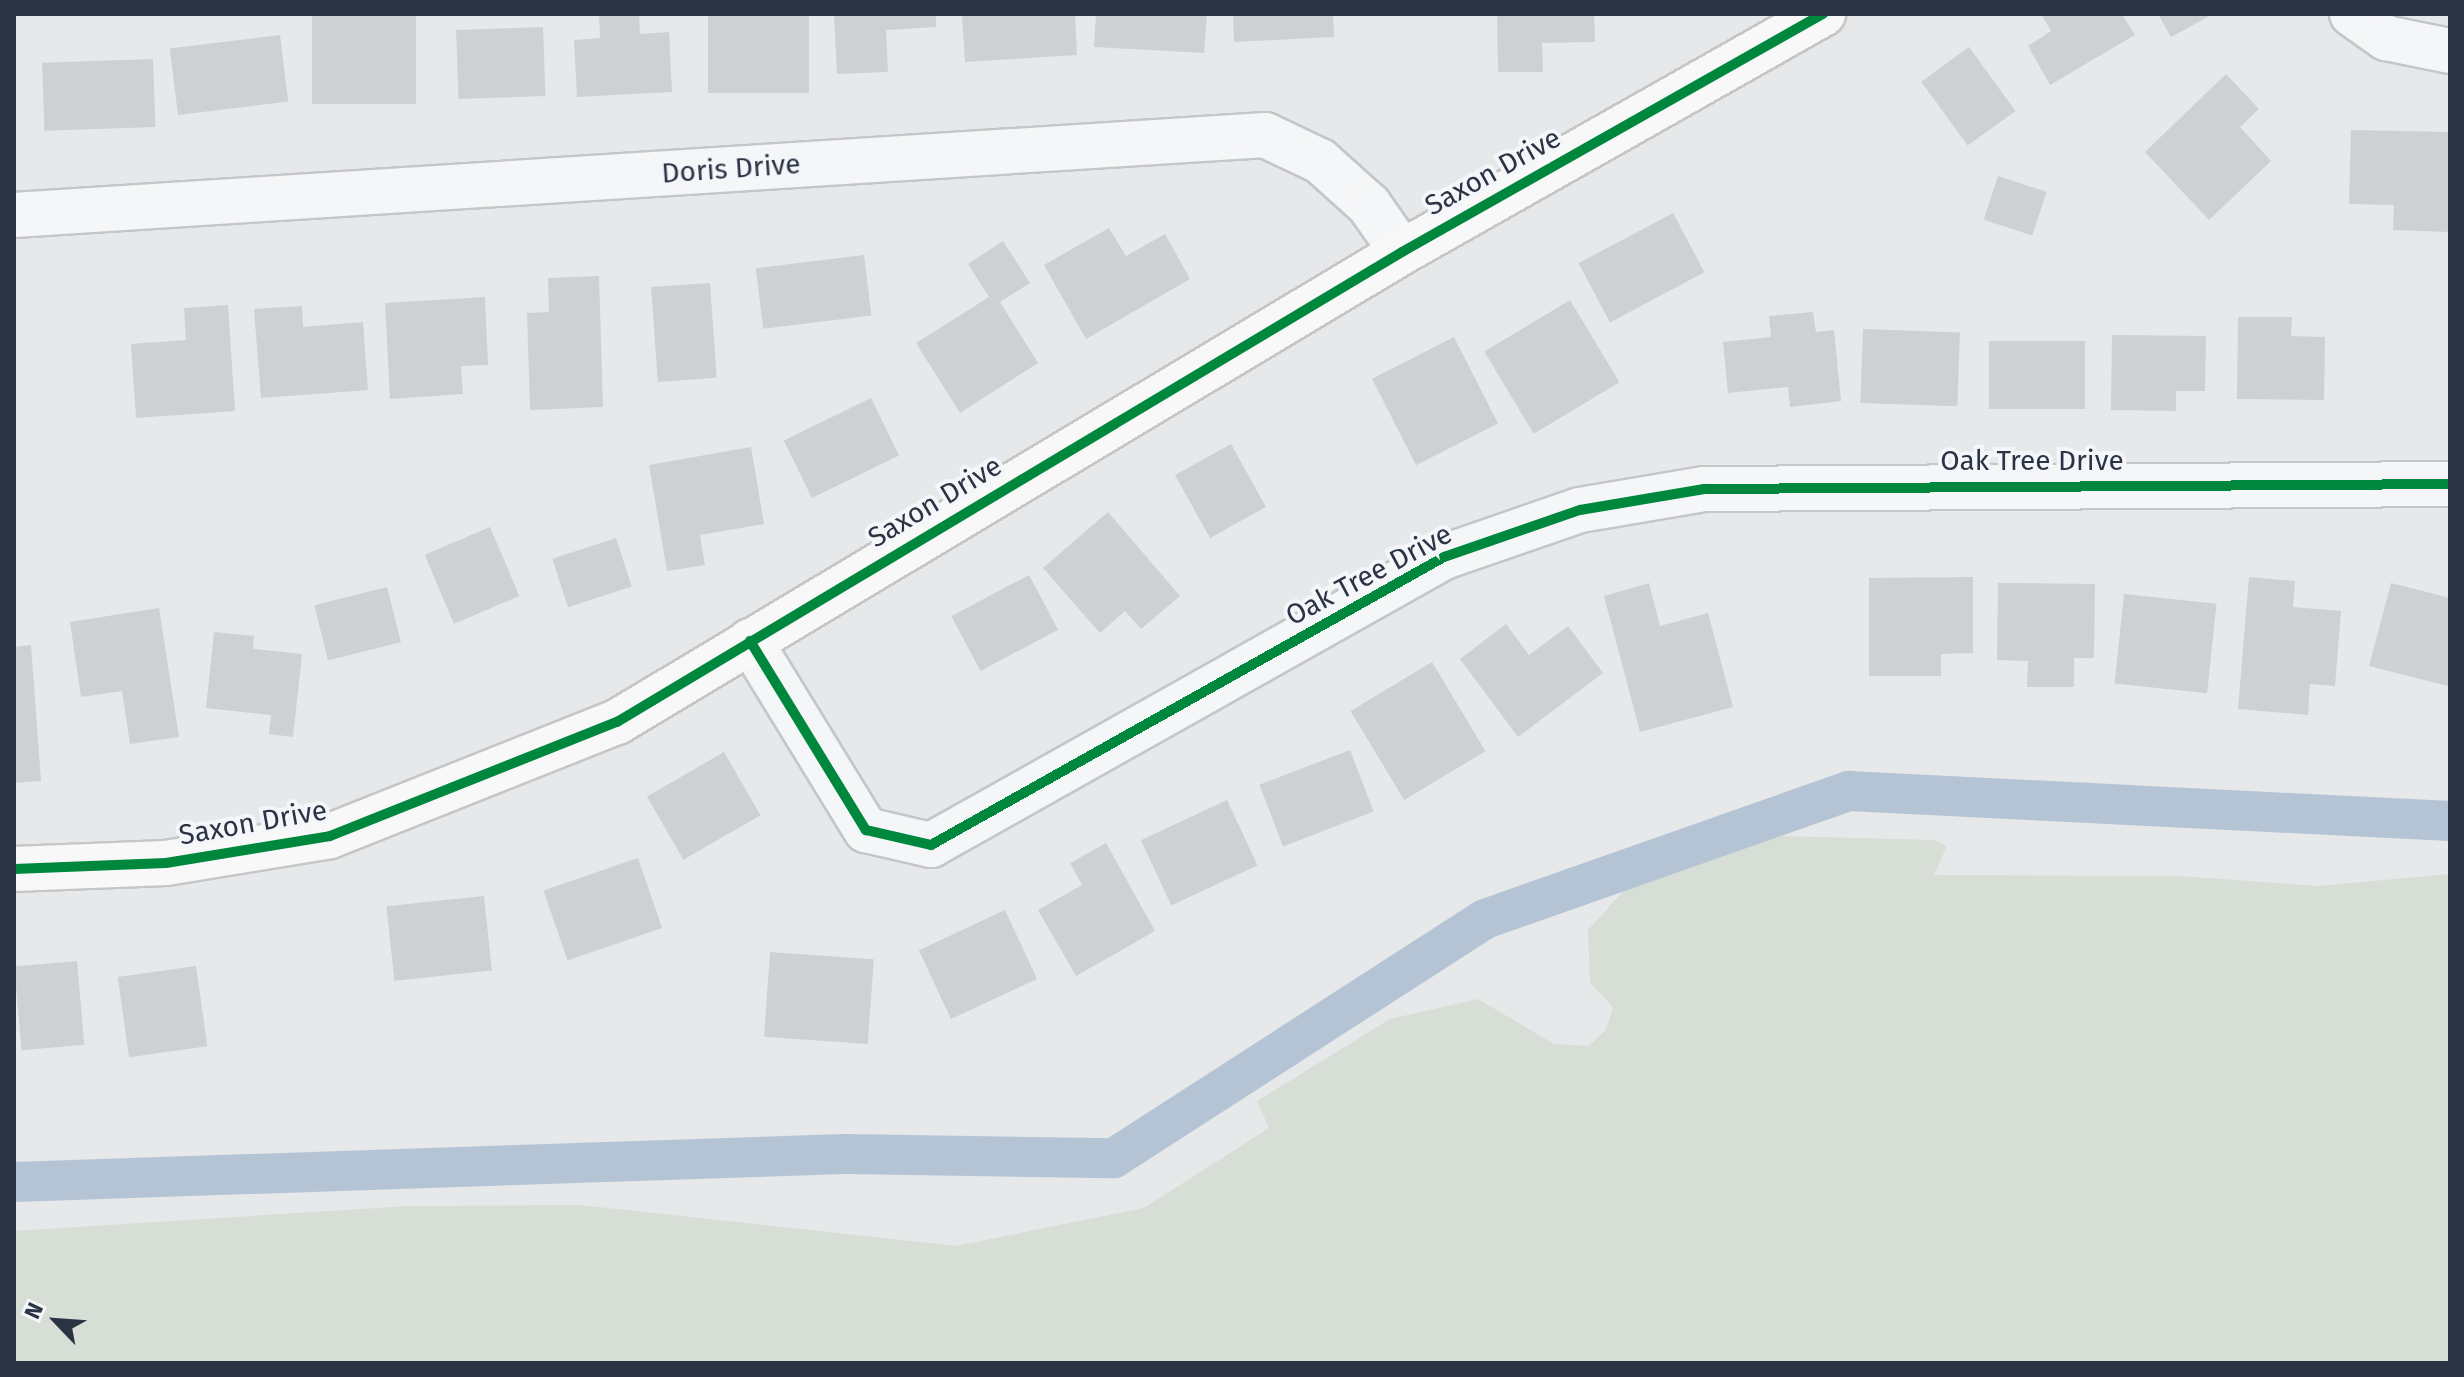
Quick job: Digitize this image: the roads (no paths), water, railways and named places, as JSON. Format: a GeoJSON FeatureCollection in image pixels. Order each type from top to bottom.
{"type":"FeatureCollection","features":[{"type":"Feature","properties":{"kind":"street","name":"Saxon Drive"},"geometry":{"type":"LineString","coordinates":[[14,869],[166,863],[330,836],[617,722],[1402,252],[1823,14]]}},
{"type":"Feature","properties":{"kind":"street"},"geometry":{"type":"LineString","coordinates":[[2352,14],[2386,38],[2450,51]]}},
{"type":"Feature","properties":{"kind":"street","name":"Doris Drive"},"geometry":{"type":"LineString","coordinates":[[14,215],[1265,135],[1320,161],[1369,205],[1402,252]]}},
{"type":"Feature","properties":{"kind":"street","name":"Oak Tree Drive"},"geometry":{"type":"LineString","coordinates":[[750,641],[866,830],[931,845],[1444,557],[1580,510],[1704,489],[2450,484]]}},
{"type":"Feature","properties":{"kind":"waterway"},"geometry":{"type":"LineString","coordinates":[[14,1182],[845,1154],[1114,1158],[1485,919],[1849,791],[2450,821]]}}]}
